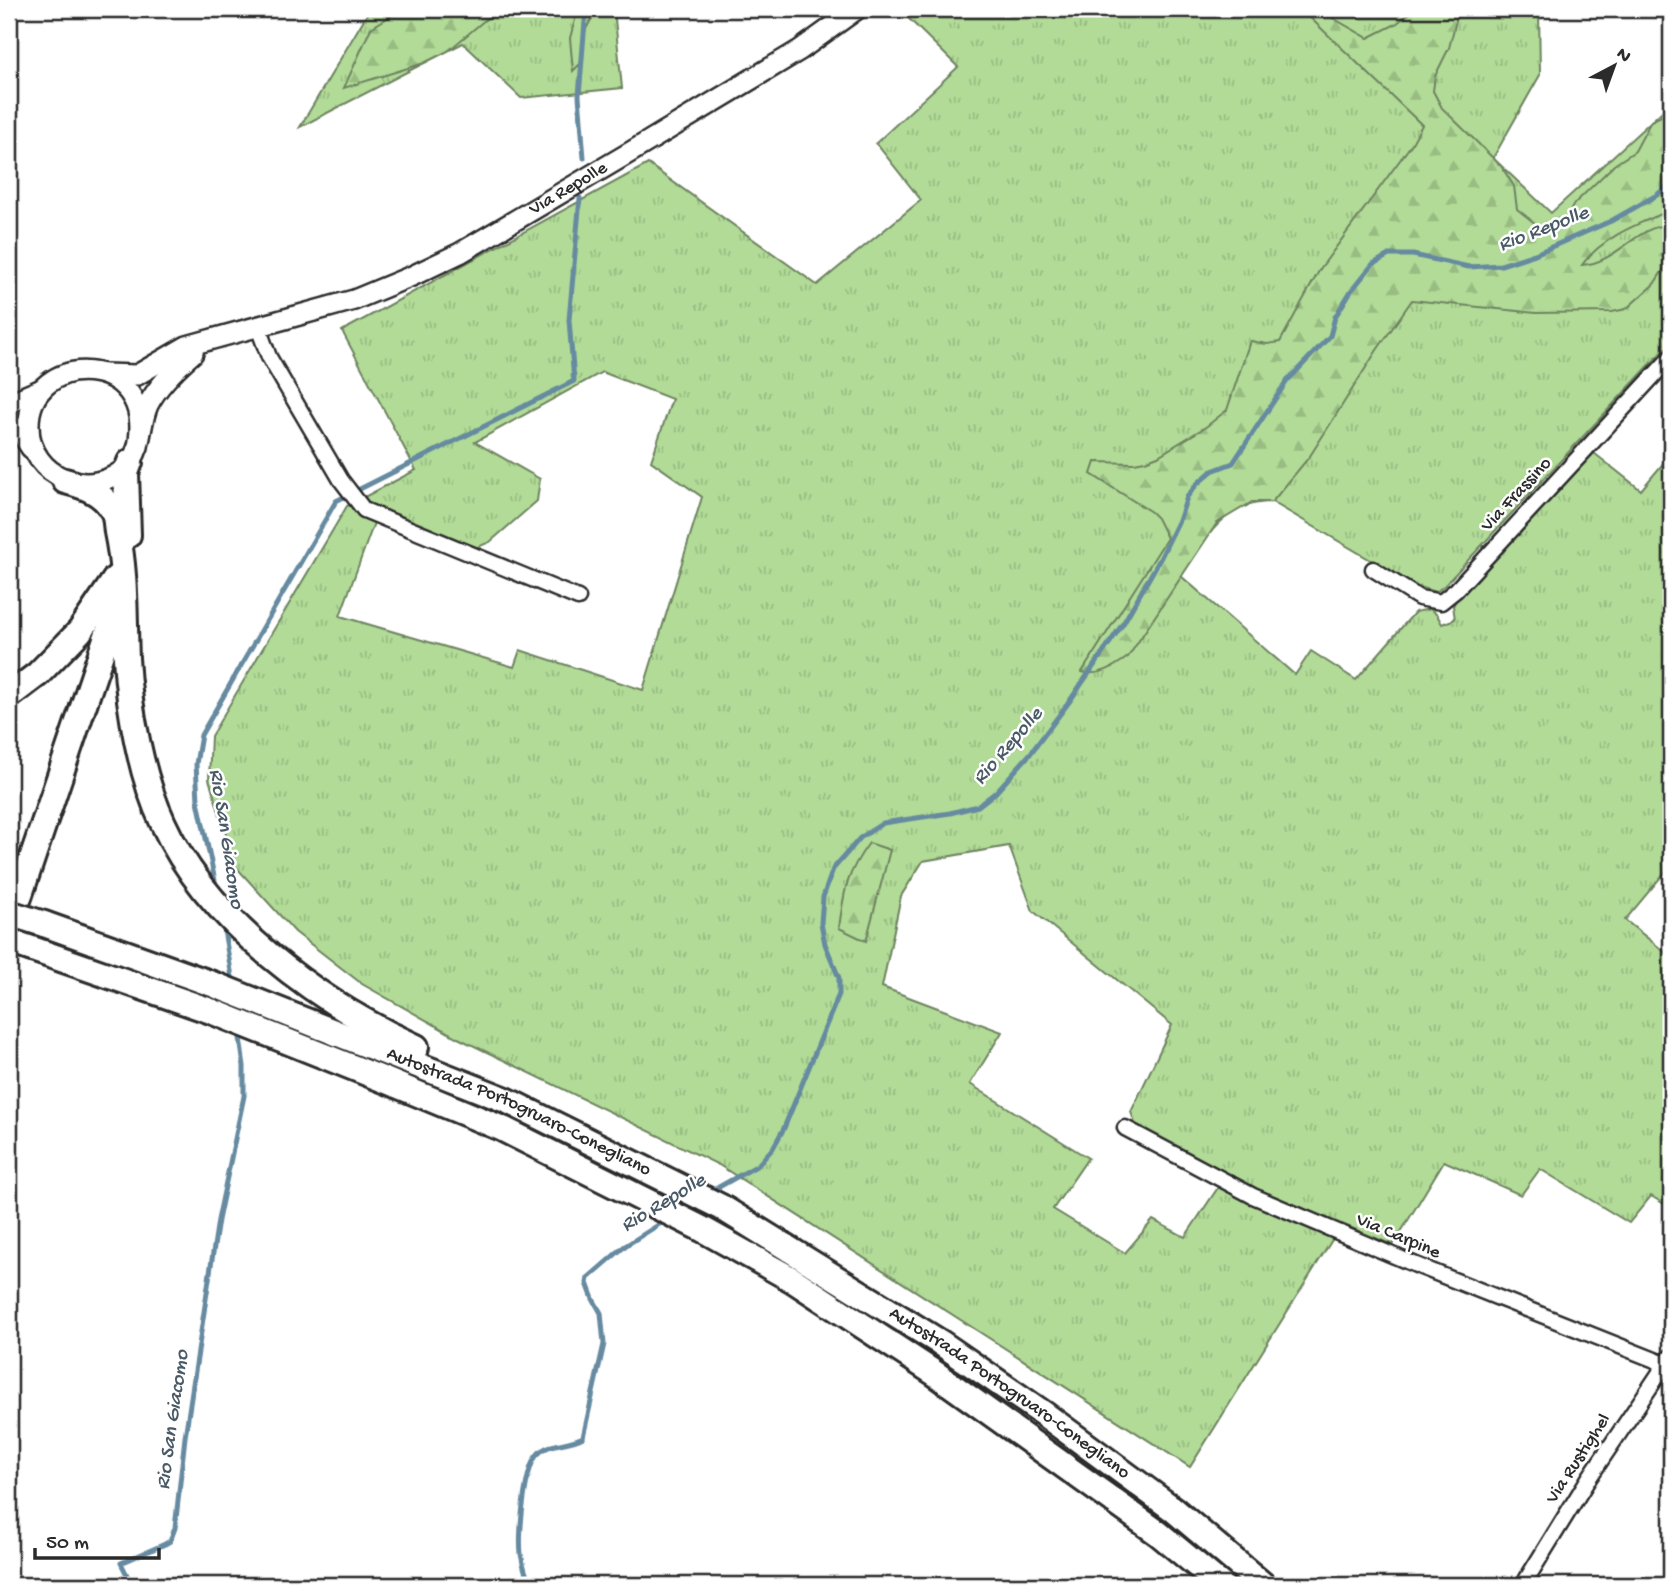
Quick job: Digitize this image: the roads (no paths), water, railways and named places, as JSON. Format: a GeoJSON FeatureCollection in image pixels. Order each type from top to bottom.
{"type":"FeatureCollection","features":[{"type":"Feature","properties":{"kind":"highway"},"geometry":{"type":"LineString","coordinates":[[9,926],[114,615],[129,524],[126,472],[134,455]]}},
{"type":"Feature","properties":{"kind":"highway"},"geometry":{"type":"LineString","coordinates":[[65,481],[94,489],[113,511],[124,565],[126,660],[131,706],[147,779],[163,823],[187,865],[226,914],[281,966],[360,1018],[393,1037],[550,1107],[617,1154]]}},
{"type":"Feature","properties":{"kind":"highway"},"geometry":{"type":"LineString","coordinates":[[9,696],[38,674],[80,631],[124,565]]}},
{"type":"Feature","properties":{"kind":"highway","name":"Autostrada Portogruaro-Conegliano"},"geometry":{"type":"LineString","coordinates":[[9,913],[215,985],[506,1100],[617,1154],[746,1222],[941,1343],[1044,1414],[1173,1509],[1263,1585]]}},
{"type":"Feature","properties":{"kind":"highway","name":"Autostrada Portogruaro-Conegliano"},"geometry":{"type":"LineString","coordinates":[[9,940],[38,958],[136,985],[211,1011],[503,1129],[727,1242],[793,1280],[936,1374],[1158,1533],[1221,1585]]}},
{"type":"Feature","properties":{"kind":"highway"},"geometry":{"type":"LineString","coordinates":[[9,956],[38,958]]}},
{"type":"Feature","properties":{"kind":"street","name":"Via Repolle"},"geometry":{"type":"LineString","coordinates":[[9,403],[43,389],[56,378],[72,372],[136,375],[187,346],[354,299],[412,276],[460,253],[800,50],[857,9]]}},
{"type":"Feature","properties":{"kind":"street"},"geometry":{"type":"LineString","coordinates":[[258,327],[269,357],[282,380],[341,480],[364,510],[578,598]]}},
{"type":"Feature","properties":{"kind":"street","name":"Via Repolle"},"geometry":{"type":"LineString","coordinates":[[134,455],[148,405],[174,370],[207,340]]}},
{"type":"Feature","properties":{"kind":"street","name":"Via Frassino"},"geometry":{"type":"LineString","coordinates":[[1373,569],[1419,598],[1441,602],[1456,590],[1671,357]]}},
{"type":"Feature","properties":{"kind":"street"},"geometry":{"type":"LineString","coordinates":[[9,422],[21,433],[41,464],[65,481],[83,484],[101,482],[117,475],[134,455],[142,429],[140,412],[132,396],[120,383],[104,374]]}},
{"type":"Feature","properties":{"kind":"street"},"geometry":{"type":"LineString","coordinates":[[33,451],[29,419],[34,402],[43,389]]}},
{"type":"Feature","properties":{"kind":"street","name":"Via Carpine"},"geometry":{"type":"LineString","coordinates":[[1125,1128],[1252,1196],[1416,1265],[1668,1360]]}},
{"type":"Feature","properties":{"kind":"street","name":"Via Rustighel"},"geometry":{"type":"LineString","coordinates":[[1523,1585],[1589,1478],[1668,1360]]}},
{"type":"Feature","properties":{"kind":"waterway","name":"Rio San Giacomo"},"geometry":{"type":"LineString","coordinates":[[584,158],[579,96],[586,9]]}},
{"type":"Feature","properties":{"kind":"waterway","name":"Rio Repolle"},"geometry":{"type":"LineString","coordinates":[[710,1192],[758,1165],[773,1148],[784,1128],[839,994],[839,978],[825,944],[821,923],[823,897],[833,869],[860,838],[883,823],[978,806],[996,792],[1030,754],[1124,622],[1160,559],[1187,497],[1212,471],[1233,463],[1287,381],[1330,336],[1335,317],[1351,291],[1373,264],[1389,255],[1413,255],[1469,267],[1501,265],[1535,254],[1611,221],[1657,195],[1671,183]]}},
{"type":"Feature","properties":{"kind":"waterway","name":"Rio San Giacomo"},"geometry":{"type":"LineString","coordinates":[[217,890],[198,801],[196,764],[201,735],[336,501],[574,381],[569,320],[580,198]]}},
{"type":"Feature","properties":{"kind":"waterway","name":"Rio San Giacomo"},"geometry":{"type":"LineString","coordinates":[[223,924],[233,983]]}},
{"type":"Feature","properties":{"kind":"waterway","name":"Rio San Giacomo"},"geometry":{"type":"LineString","coordinates":[[132,1585],[121,1563],[170,1541],[175,1528],[185,1437],[218,1220],[244,1096],[244,1066],[239,1031]]}},
{"type":"Feature","properties":{"kind":"waterway","name":"Rio Repolle"},"geometry":{"type":"LineString","coordinates":[[531,1585],[521,1554],[522,1517],[529,1472],[533,1461],[543,1450],[583,1437],[604,1344],[601,1313],[587,1283],[588,1278],[625,1246],[666,1220]]}}]}
